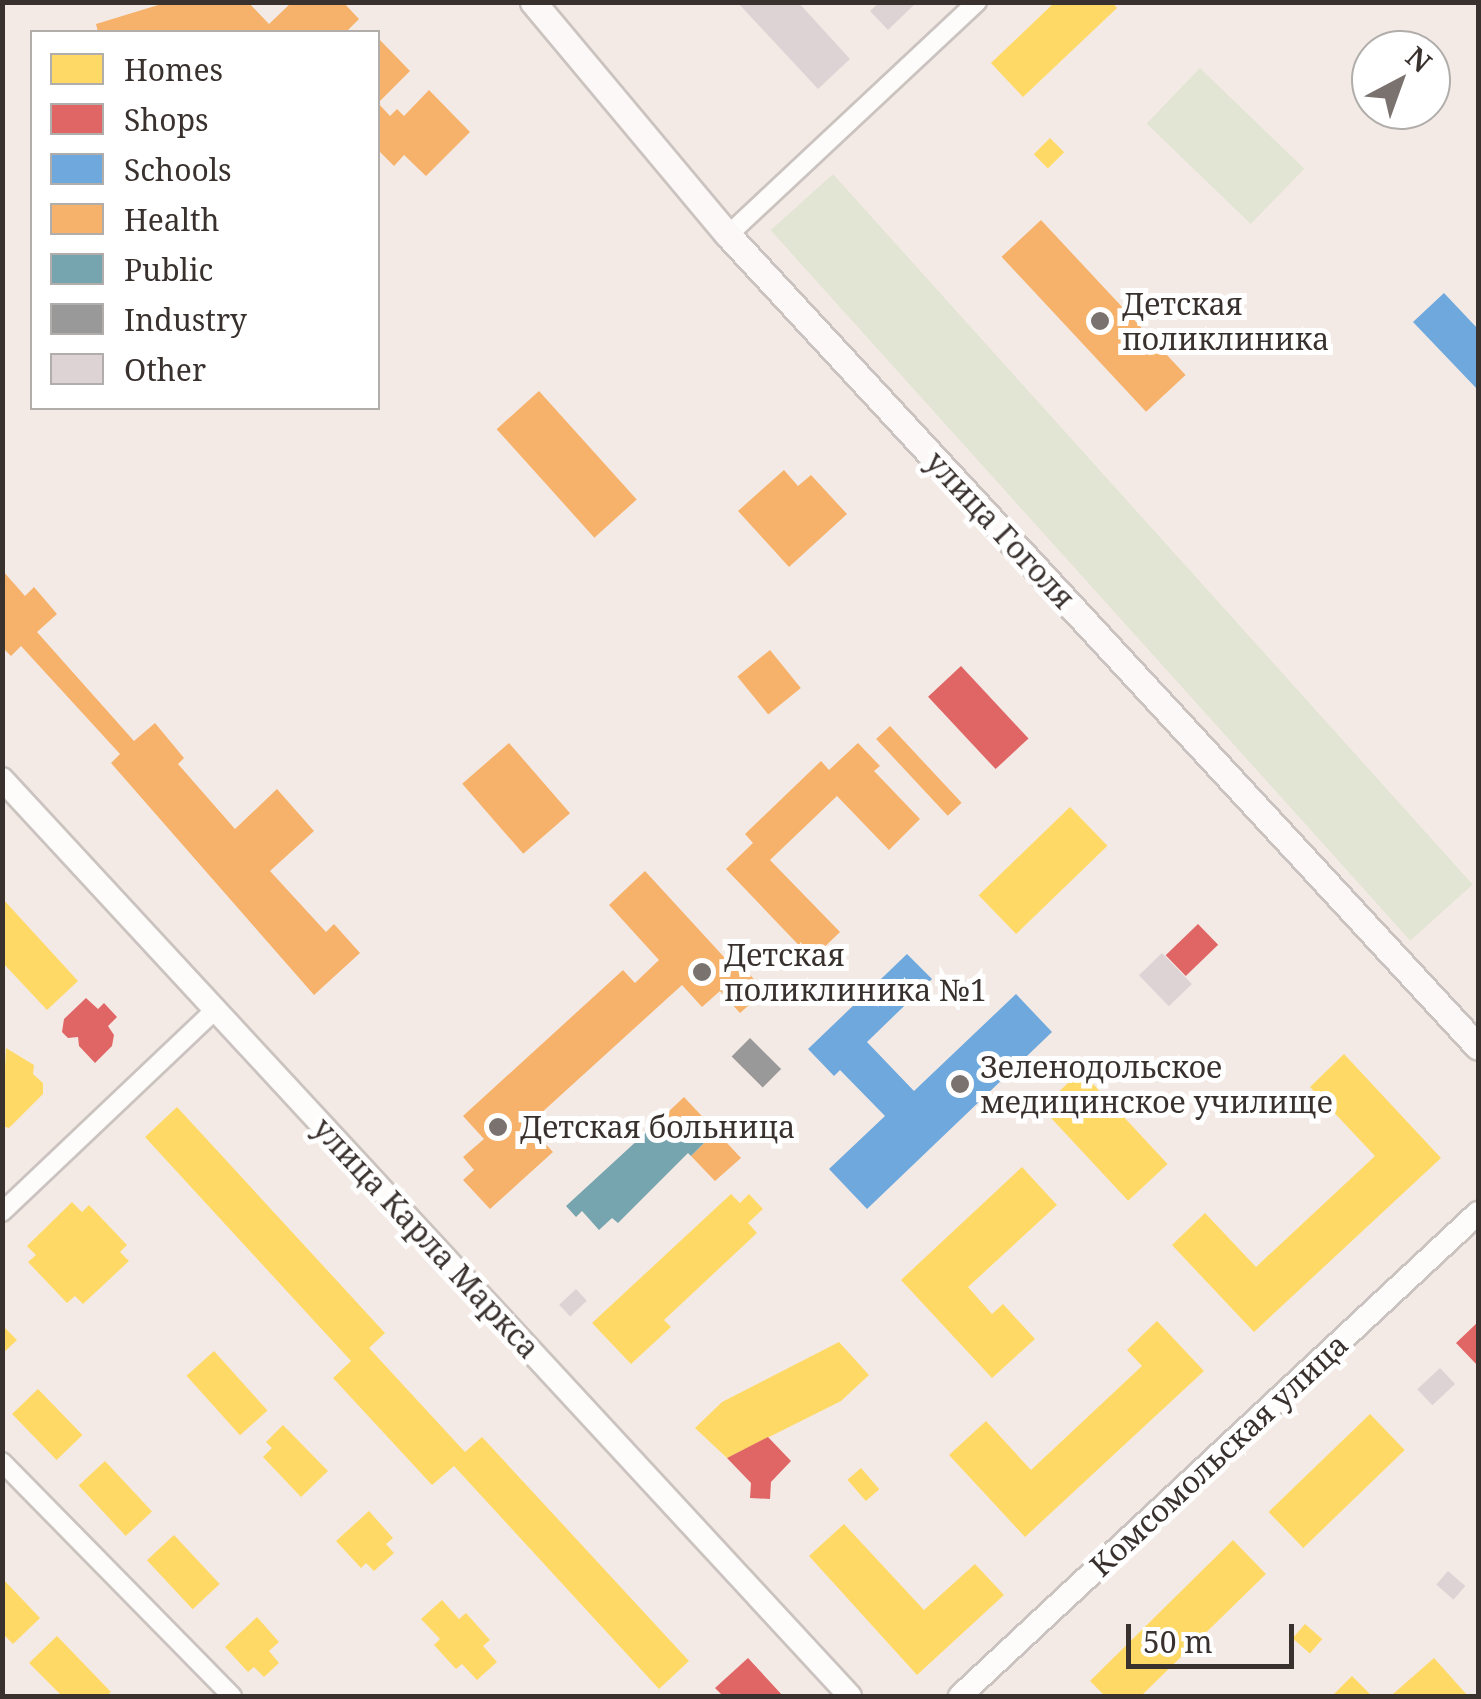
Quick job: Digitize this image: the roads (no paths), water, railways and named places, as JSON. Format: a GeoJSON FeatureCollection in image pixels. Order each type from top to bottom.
{"type":"FeatureCollection","features":[{"type":"Feature","properties":{"kind":"main road","name":"улица Гоголя"},"geometry":{"type":"LineString","coordinates":[[532,2],[728,236],[1478,1047]]}},
{"type":"Feature","properties":{"kind":"street"},"geometry":{"type":"LineString","coordinates":[[728,236],[977,2]]}},
{"type":"Feature","properties":{"kind":"street","name":"улица Карла Маркса"},"geometry":{"type":"LineString","coordinates":[[2,778],[850,1696]]}},
{"type":"Feature","properties":{"kind":"street"},"geometry":{"type":"LineString","coordinates":[[2,1212],[215,1010]]}},
{"type":"Feature","properties":{"kind":"street","name":"Комсомольская улица"},"geometry":{"type":"LineString","coordinates":[[960,1696],[1478,1214]]}},
{"type":"Feature","properties":{"kind":"street"},"geometry":{"type":"LineString","coordinates":[[2,1462],[232,1696]]}},
{"type":"Feature","properties":{"kind":"place","name":"Детская поликлиника"},"geometry":{"type":"Point","coordinates":[1100,321]}},
{"type":"Feature","properties":{"kind":"place","name":"Детская поликлиника №1"},"geometry":{"type":"Point","coordinates":[702,972]}},
{"type":"Feature","properties":{"kind":"place","name":"Зеленодольское медицинское училище"},"geometry":{"type":"Point","coordinates":[960,1084]}},
{"type":"Feature","properties":{"kind":"place","name":"Детская больница"},"geometry":{"type":"Point","coordinates":[498,1127]}}]}
